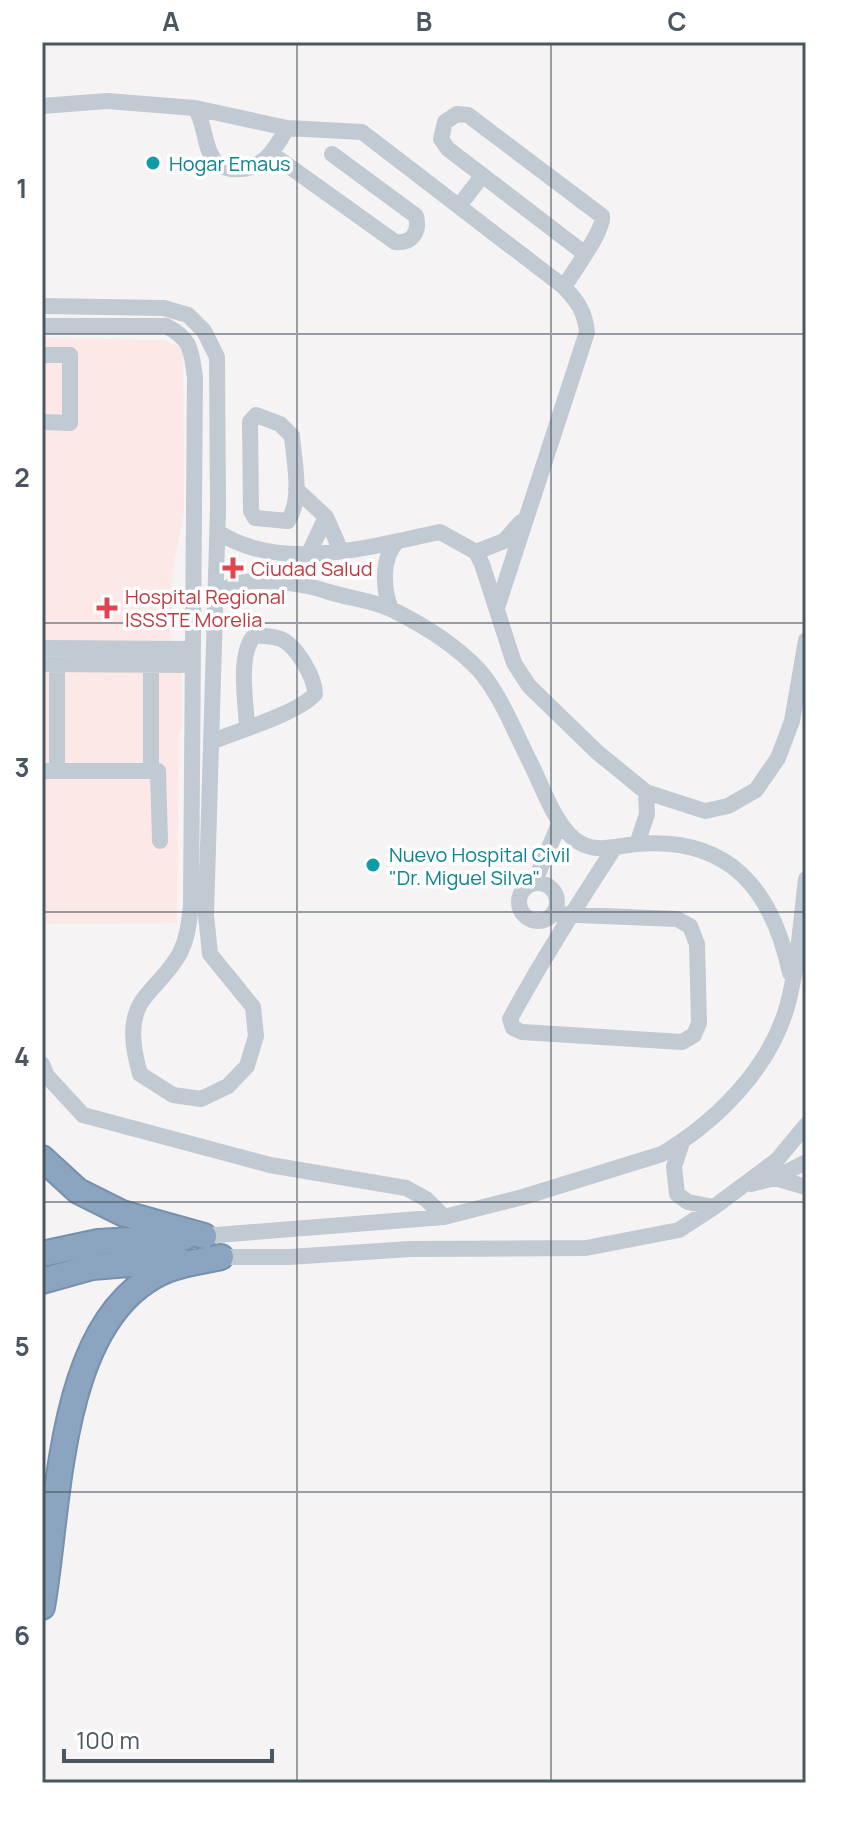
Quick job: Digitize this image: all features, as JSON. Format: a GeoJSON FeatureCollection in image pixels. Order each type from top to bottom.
{"type":"FeatureCollection","features":[{"type":"Feature","properties":{"kind":"highway"},"geometry":{"type":"LineString","coordinates":[[42,1158],[78,1191],[122,1213],[204,1236]]}},
{"type":"Feature","properties":{"kind":"highway"},"geometry":{"type":"LineString","coordinates":[[42,1254],[98,1242],[204,1236]]}},
{"type":"Feature","properties":{"kind":"highway"},"geometry":{"type":"LineString","coordinates":[[42,1281],[92,1267],[221,1257]]}},
{"type":"Feature","properties":{"kind":"highway"},"geometry":{"type":"LineString","coordinates":[[42,1607],[59,1480],[76,1390],[94,1341],[115,1309],[136,1290],[167,1270],[221,1257]]}},
{"type":"Feature","properties":{"kind":"street"},"geometry":{"type":"LineString","coordinates":[[42,106],[107,101],[195,108],[287,128],[362,132],[564,287],[579,303],[587,332],[497,608]]}},
{"type":"Feature","properties":{"kind":"street"},"geometry":{"type":"LineString","coordinates":[[195,108],[202,118],[213,159],[222,167],[243,170],[260,164],[272,154],[287,128]]}},
{"type":"Feature","properties":{"kind":"street"},"geometry":{"type":"LineString","coordinates":[[564,287],[603,223],[602,216],[475,119],[457,114],[445,122],[441,128],[441,139],[448,149],[584,253]]}},
{"type":"Feature","properties":{"kind":"street"},"geometry":{"type":"LineString","coordinates":[[272,154],[395,242],[404,243],[411,239],[418,225],[416,216],[332,154]]}},
{"type":"Feature","properties":{"kind":"street"},"geometry":{"type":"LineString","coordinates":[[459,206],[482,176]]}},
{"type":"Feature","properties":{"kind":"street"},"geometry":{"type":"LineString","coordinates":[[42,306],[164,308],[188,315],[204,331],[217,357],[218,532],[206,915],[210,954],[253,1007],[256,1036],[247,1066],[228,1086],[201,1099],[173,1095],[140,1074],[133,1047],[134,1019],[142,999],[162,979],[179,954],[187,935],[191,905],[195,377],[191,351],[183,335],[166,326],[42,326]]}},
{"type":"Feature","properties":{"kind":"street"},"geometry":{"type":"LineString","coordinates":[[42,355],[70,355],[70,423],[42,422]]}},
{"type":"Feature","properties":{"kind":"street"},"geometry":{"type":"LineString","coordinates":[[296,489],[294,508],[288,521],[255,518],[251,511],[250,422],[256,415],[280,424],[292,436],[296,489],[326,517],[341,551]]}},
{"type":"Feature","properties":{"kind":"street"},"geometry":{"type":"LineString","coordinates":[[309,553],[326,517]]}},
{"type":"Feature","properties":{"kind":"street"},"geometry":{"type":"LineString","coordinates":[[476,552],[504,541],[525,518]]}},
{"type":"Feature","properties":{"kind":"street"},"geometry":{"type":"LineString","coordinates":[[218,532],[236,545],[259,552],[309,553],[341,551],[440,532],[476,552],[514,663],[529,686],[597,752],[646,792],[705,811],[728,806],[756,790],[778,758],[792,721],[806,640]]}},
{"type":"Feature","properties":{"kind":"street"},"geometry":{"type":"LineString","coordinates":[[391,609],[385,572],[390,548],[397,542]]}},
{"type":"Feature","properties":{"kind":"street"},"geometry":{"type":"LineString","coordinates":[[214,600],[232,585],[251,581],[312,586],[391,609],[450,644],[480,671],[504,710],[560,822],[574,839],[596,850],[637,844],[671,844],[711,853],[745,877],[764,899],[777,926],[792,980]]}},
{"type":"Feature","properties":{"kind":"street"},"geometry":{"type":"LineString","coordinates":[[211,742],[307,703],[315,694],[315,684],[291,646],[280,639],[255,635],[248,642],[244,658],[247,727]]}},
{"type":"Feature","properties":{"kind":"street"},"geometry":{"type":"LineString","coordinates":[[160,841],[158,771],[50,770],[50,656],[193,657]]}},
{"type":"Feature","properties":{"kind":"street"},"geometry":{"type":"LineString","coordinates":[[151,657],[151,771]]}},
{"type":"Feature","properties":{"kind":"street"},"geometry":{"type":"LineString","coordinates":[[637,844],[647,814],[646,792]]}},
{"type":"Feature","properties":{"kind":"street"},"geometry":{"type":"LineString","coordinates":[[534,883],[560,822]]}},
{"type":"Feature","properties":{"kind":"street"},"geometry":{"type":"LineString","coordinates":[[547,917],[557,901],[552,889],[534,883],[520,896],[520,909],[529,919],[547,917],[572,914],[677,919],[690,926],[697,944],[699,1023],[694,1035],[682,1042],[522,1032],[513,1028],[510,1019],[527,988],[572,914],[615,847]]}},
{"type":"Feature","properties":{"kind":"street"},"geometry":{"type":"LineString","coordinates":[[204,1236],[444,1217],[523,1197],[662,1154],[682,1142],[726,1105],[762,1060],[786,1009],[806,879]]}},
{"type":"Feature","properties":{"kind":"street"},"geometry":{"type":"LineString","coordinates":[[547,917],[556,941]]}},
{"type":"Feature","properties":{"kind":"street"},"geometry":{"type":"LineString","coordinates":[[42,1064],[47,1076],[83,1115],[270,1165],[406,1188],[426,1199],[444,1217]]}},
{"type":"Feature","properties":{"kind":"street"},"geometry":{"type":"LineString","coordinates":[[221,1257],[289,1257],[410,1249],[586,1248],[679,1230],[777,1160],[806,1126]]}},
{"type":"Feature","properties":{"kind":"street"},"geometry":{"type":"LineString","coordinates":[[682,1142],[674,1167],[677,1194],[688,1202],[714,1207]]}},
{"type":"Feature","properties":{"kind":"street"},"geometry":{"type":"LineString","coordinates":[[742,1186],[775,1178],[806,1162]]}},
{"type":"Feature","properties":{"kind":"street"},"geometry":{"type":"LineString","coordinates":[[775,1178],[806,1187]]}},
{"type":"Feature","properties":{"kind":"shaded area","name":"Hospital Regional ISSSTE Morelia"},"geometry":{"type":"Polygon","coordinates":[[[42,338],[164,340],[179,347],[183,353],[184,512],[173,567],[171,648],[182,669],[177,923],[42,924],[42,338]]]}},
{"type":"Feature","properties":{"kind":"place","name":"Hogar Emaus"},"geometry":{"type":"Point","coordinates":[153,163]}},
{"type":"Feature","properties":{"kind":"place","name":"Ciudad Salud"},"geometry":{"type":"Point","coordinates":[233,568]}},
{"type":"Feature","properties":{"kind":"place","name":"Hospital Regional ISSSTE Morelia"},"geometry":{"type":"Point","coordinates":[107,608]}},
{"type":"Feature","properties":{"kind":"place","name":"Nuevo Hospital Civil \"Dr. Miguel Silva\""},"geometry":{"type":"Point","coordinates":[373,865]}}]}
